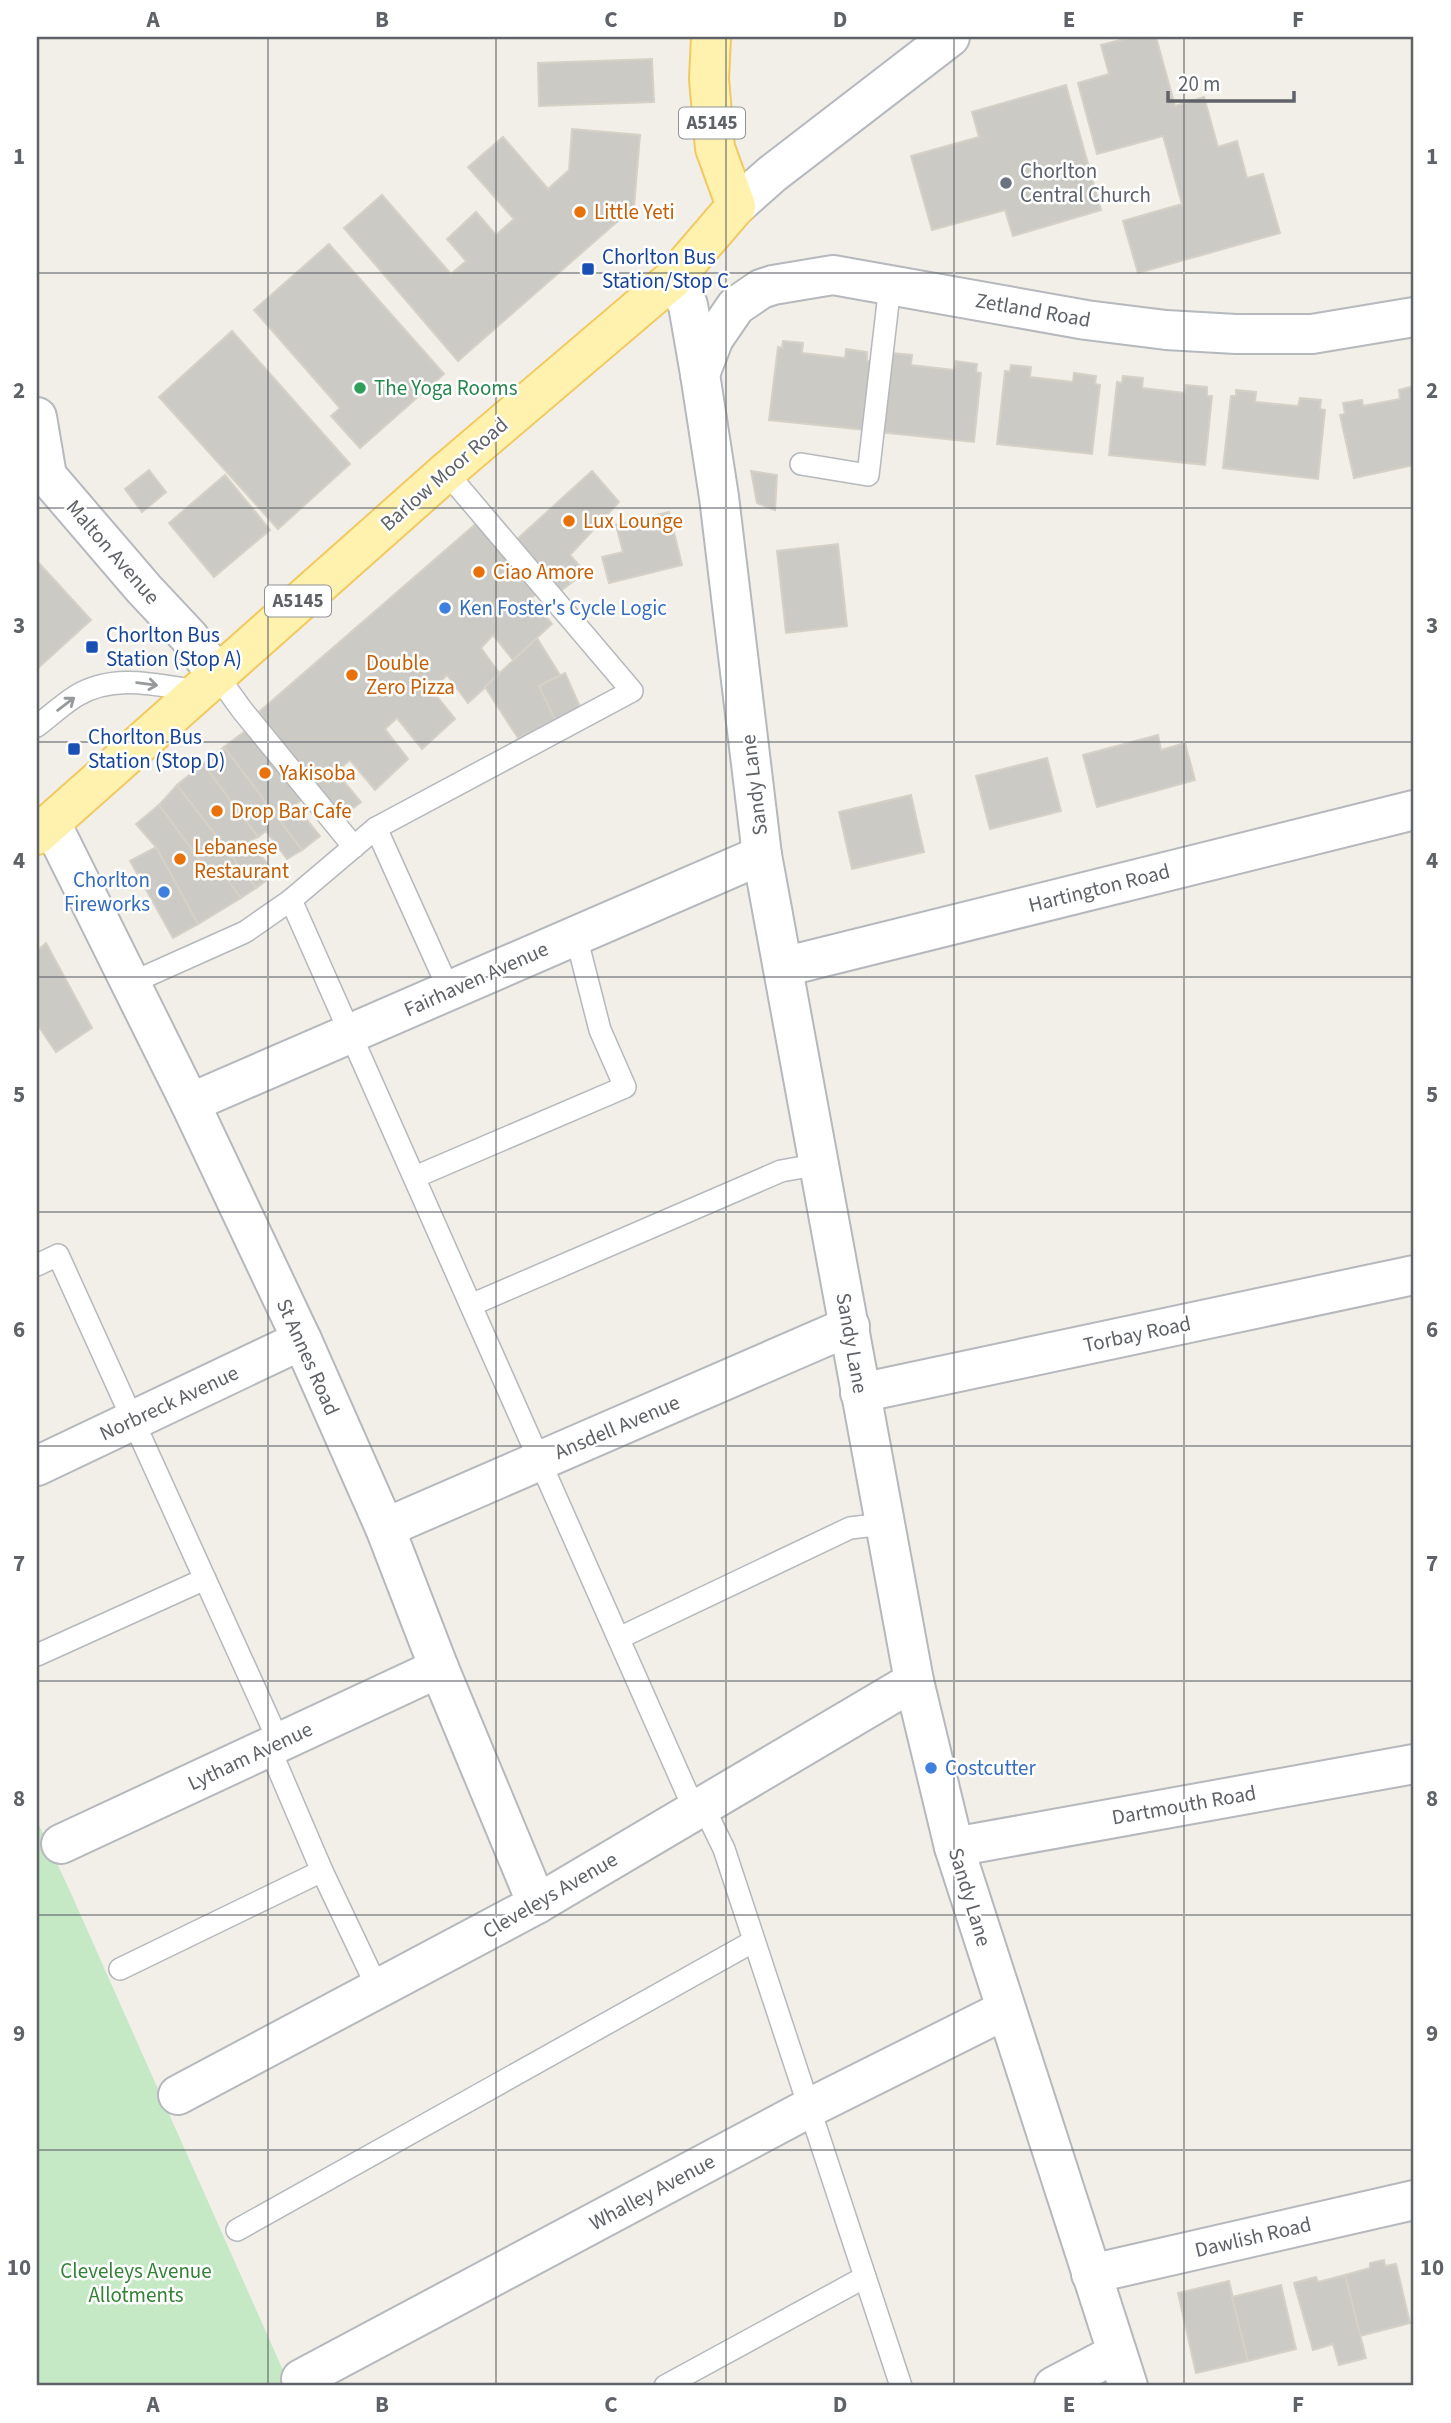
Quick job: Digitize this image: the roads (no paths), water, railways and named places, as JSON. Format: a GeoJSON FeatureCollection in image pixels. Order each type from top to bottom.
{"type":"FeatureCollection","features":[{"type":"Feature","properties":{"kind":"main road","name":"A5145"},"geometry":{"type":"LineString","coordinates":[[711,37],[709,79],[715,148],[736,206]]}},
{"type":"Feature","properties":{"kind":"main road","name":"Barlow Moor Road"},"geometry":{"type":"LineString","coordinates":[[44,829],[446,472],[674,278],[736,206]]}},
{"type":"Feature","properties":{"kind":"street","name":"Barlow Moor Road"},"geometry":{"type":"LineString","coordinates":[[736,206],[772,174],[950,37]]}},
{"type":"Feature","properties":{"kind":"street","name":"Zetland Road"},"geometry":{"type":"LineString","coordinates":[[701,374],[713,338],[736,306],[761,289],[833,275],[1086,320],[1166,330],[1312,334],[1414,317]]}},
{"type":"Feature","properties":{"kind":"street","name":"Sandy Lane"},"geometry":{"type":"LineString","coordinates":[[674,278],[688,304],[701,374],[721,510],[762,855],[914,1681],[954,1847],[1123,2370]]}},
{"type":"Feature","properties":{"kind":"street","name":"Malton Avenue"},"geometry":{"type":"LineString","coordinates":[[37,417],[47,476],[189,637],[207,682]]}},
{"type":"Feature","properties":{"kind":"street","name":"Hartington Road"},"geometry":{"type":"LineString","coordinates":[[783,967],[1414,810]]}},
{"type":"Feature","properties":{"kind":"street","name":"St Annes Road"},"geometry":{"type":"LineString","coordinates":[[44,829],[131,983],[302,1340],[385,1528],[439,1668],[537,1904]]}},
{"type":"Feature","properties":{"kind":"street","name":"Fairhaven Avenue"},"geometry":{"type":"LineString","coordinates":[[190,1103],[762,855]]}},
{"type":"Feature","properties":{"kind":"street","name":"Torbay Road"},"geometry":{"type":"LineString","coordinates":[[860,1393],[1414,1275]]}},
{"type":"Feature","properties":{"kind":"street","name":"Ansdell Avenue"},"geometry":{"type":"LineString","coordinates":[[385,1528],[849,1326]]}},
{"type":"Feature","properties":{"kind":"street","name":"Norbreck Avenue"},"geometry":{"type":"LineString","coordinates":[[37,1466],[302,1340]]}},
{"type":"Feature","properties":{"kind":"street","name":"Lytham Avenue"},"geometry":{"type":"LineString","coordinates":[[61,1844],[439,1668]]}},
{"type":"Feature","properties":{"kind":"street","name":"Cleveleys Avenue"},"geometry":{"type":"LineString","coordinates":[[178,2095],[537,1904],[914,1681]]}},
{"type":"Feature","properties":{"kind":"street","name":"Dartmouth Road"},"geometry":{"type":"LineString","coordinates":[[954,1847],[1414,1764]]}},
{"type":"Feature","properties":{"kind":"street","name":"Whalley Avenue"},"geometry":{"type":"LineString","coordinates":[[301,2379],[809,2108],[1005,2010]]}},
{"type":"Feature","properties":{"kind":"street","name":"Dawlish Road"},"geometry":{"type":"LineString","coordinates":[[1091,2274],[1414,2200]]}},
{"type":"Feature","properties":{"kind":"street"},"geometry":{"type":"LineString","coordinates":[[1054,2386],[1123,2370]]}},
{"type":"Feature","properties":{"kind":"lane"},"geometry":{"type":"LineString","coordinates":[[801,464],[868,475],[890,285]]}},
{"type":"Feature","properties":{"kind":"lane"},"geometry":{"type":"LineString","coordinates":[[131,983],[245,932],[291,900],[376,828],[632,691],[446,472]]}},
{"type":"Feature","properties":{"kind":"lane"},"geometry":{"type":"LineString","coordinates":[[37,726],[75,697],[97,686],[120,682],[207,682],[242,710],[354,847]]}},
{"type":"Feature","properties":{"kind":"lane"},"geometry":{"type":"LineString","coordinates":[[376,828],[450,992]]}},
{"type":"Feature","properties":{"kind":"lane"},"geometry":{"type":"LineString","coordinates":[[291,900],[619,1638],[699,1808],[724,1850],[901,2386]]}},
{"type":"Feature","properties":{"kind":"lane"},"geometry":{"type":"LineString","coordinates":[[415,1177],[625,1087],[600,1030],[576,936]]}},
{"type":"Feature","properties":{"kind":"lane"},"geometry":{"type":"LineString","coordinates":[[471,1305],[781,1171],[820,1164]]}},
{"type":"Feature","properties":{"kind":"lane"},"geometry":{"type":"LineString","coordinates":[[37,1265],[58,1255],[205,1579],[274,1745],[322,1871],[379,1989]]}},
{"type":"Feature","properties":{"kind":"lane"},"geometry":{"type":"LineString","coordinates":[[619,1638],[850,1528],[884,1524]]}},
{"type":"Feature","properties":{"kind":"lane"},"geometry":{"type":"LineString","coordinates":[[37,1655],[205,1579]]}},
{"type":"Feature","properties":{"kind":"lane"},"geometry":{"type":"LineString","coordinates":[[120,1969],[322,1871]]}},
{"type":"Feature","properties":{"kind":"lane"},"geometry":{"type":"LineString","coordinates":[[237,2230],[754,1941]]}},
{"type":"Feature","properties":{"kind":"lane"},"geometry":{"type":"LineString","coordinates":[[664,2386],[865,2277]]}},
{"type":"Feature","properties":{"kind":"place","name":"Chorlton Central Church"},"geometry":{"type":"Point","coordinates":[1006,183]}},
{"type":"Feature","properties":{"kind":"place","name":"Little Yeti"},"geometry":{"type":"Point","coordinates":[580,212]}},
{"type":"Feature","properties":{"kind":"place","name":"Chorlton Bus Station/Stop C"},"geometry":{"type":"Point","coordinates":[588,269]}},
{"type":"Feature","properties":{"kind":"place","name":"The Yoga Rooms"},"geometry":{"type":"Point","coordinates":[360,388]}},
{"type":"Feature","properties":{"kind":"place","name":"Lux Lounge"},"geometry":{"type":"Point","coordinates":[569,521]}},
{"type":"Feature","properties":{"kind":"place","name":"Ciao Amore"},"geometry":{"type":"Point","coordinates":[479,572]}},
{"type":"Feature","properties":{"kind":"place","name":"Ken Foster's Cycle Logic"},"geometry":{"type":"Point","coordinates":[445,608]}},
{"type":"Feature","properties":{"kind":"place","name":"Chorlton Bus Station (Stop A)"},"geometry":{"type":"Point","coordinates":[92,647]}},
{"type":"Feature","properties":{"kind":"place","name":"Double Zero Pizza"},"geometry":{"type":"Point","coordinates":[352,675]}},
{"type":"Feature","properties":{"kind":"place","name":"Chorlton Bus Station (Stop D)"},"geometry":{"type":"Point","coordinates":[74,749]}},
{"type":"Feature","properties":{"kind":"place","name":"Yakisoba"},"geometry":{"type":"Point","coordinates":[265,773]}},
{"type":"Feature","properties":{"kind":"place","name":"Drop Bar Cafe"},"geometry":{"type":"Point","coordinates":[217,811]}},
{"type":"Feature","properties":{"kind":"place","name":"Lebanese Restaurant"},"geometry":{"type":"Point","coordinates":[180,859]}},
{"type":"Feature","properties":{"kind":"place","name":"Chorlton Fireworks"},"geometry":{"type":"Point","coordinates":[164,892]}},
{"type":"Feature","properties":{"kind":"place","name":"Costcutter"},"geometry":{"type":"Point","coordinates":[931,1768]}},
{"type":"Feature","properties":{"kind":"park label","name":"Cleveleys Avenue Allotments"},"geometry":{"type":"Point","coordinates":[136,2283]}}]}
